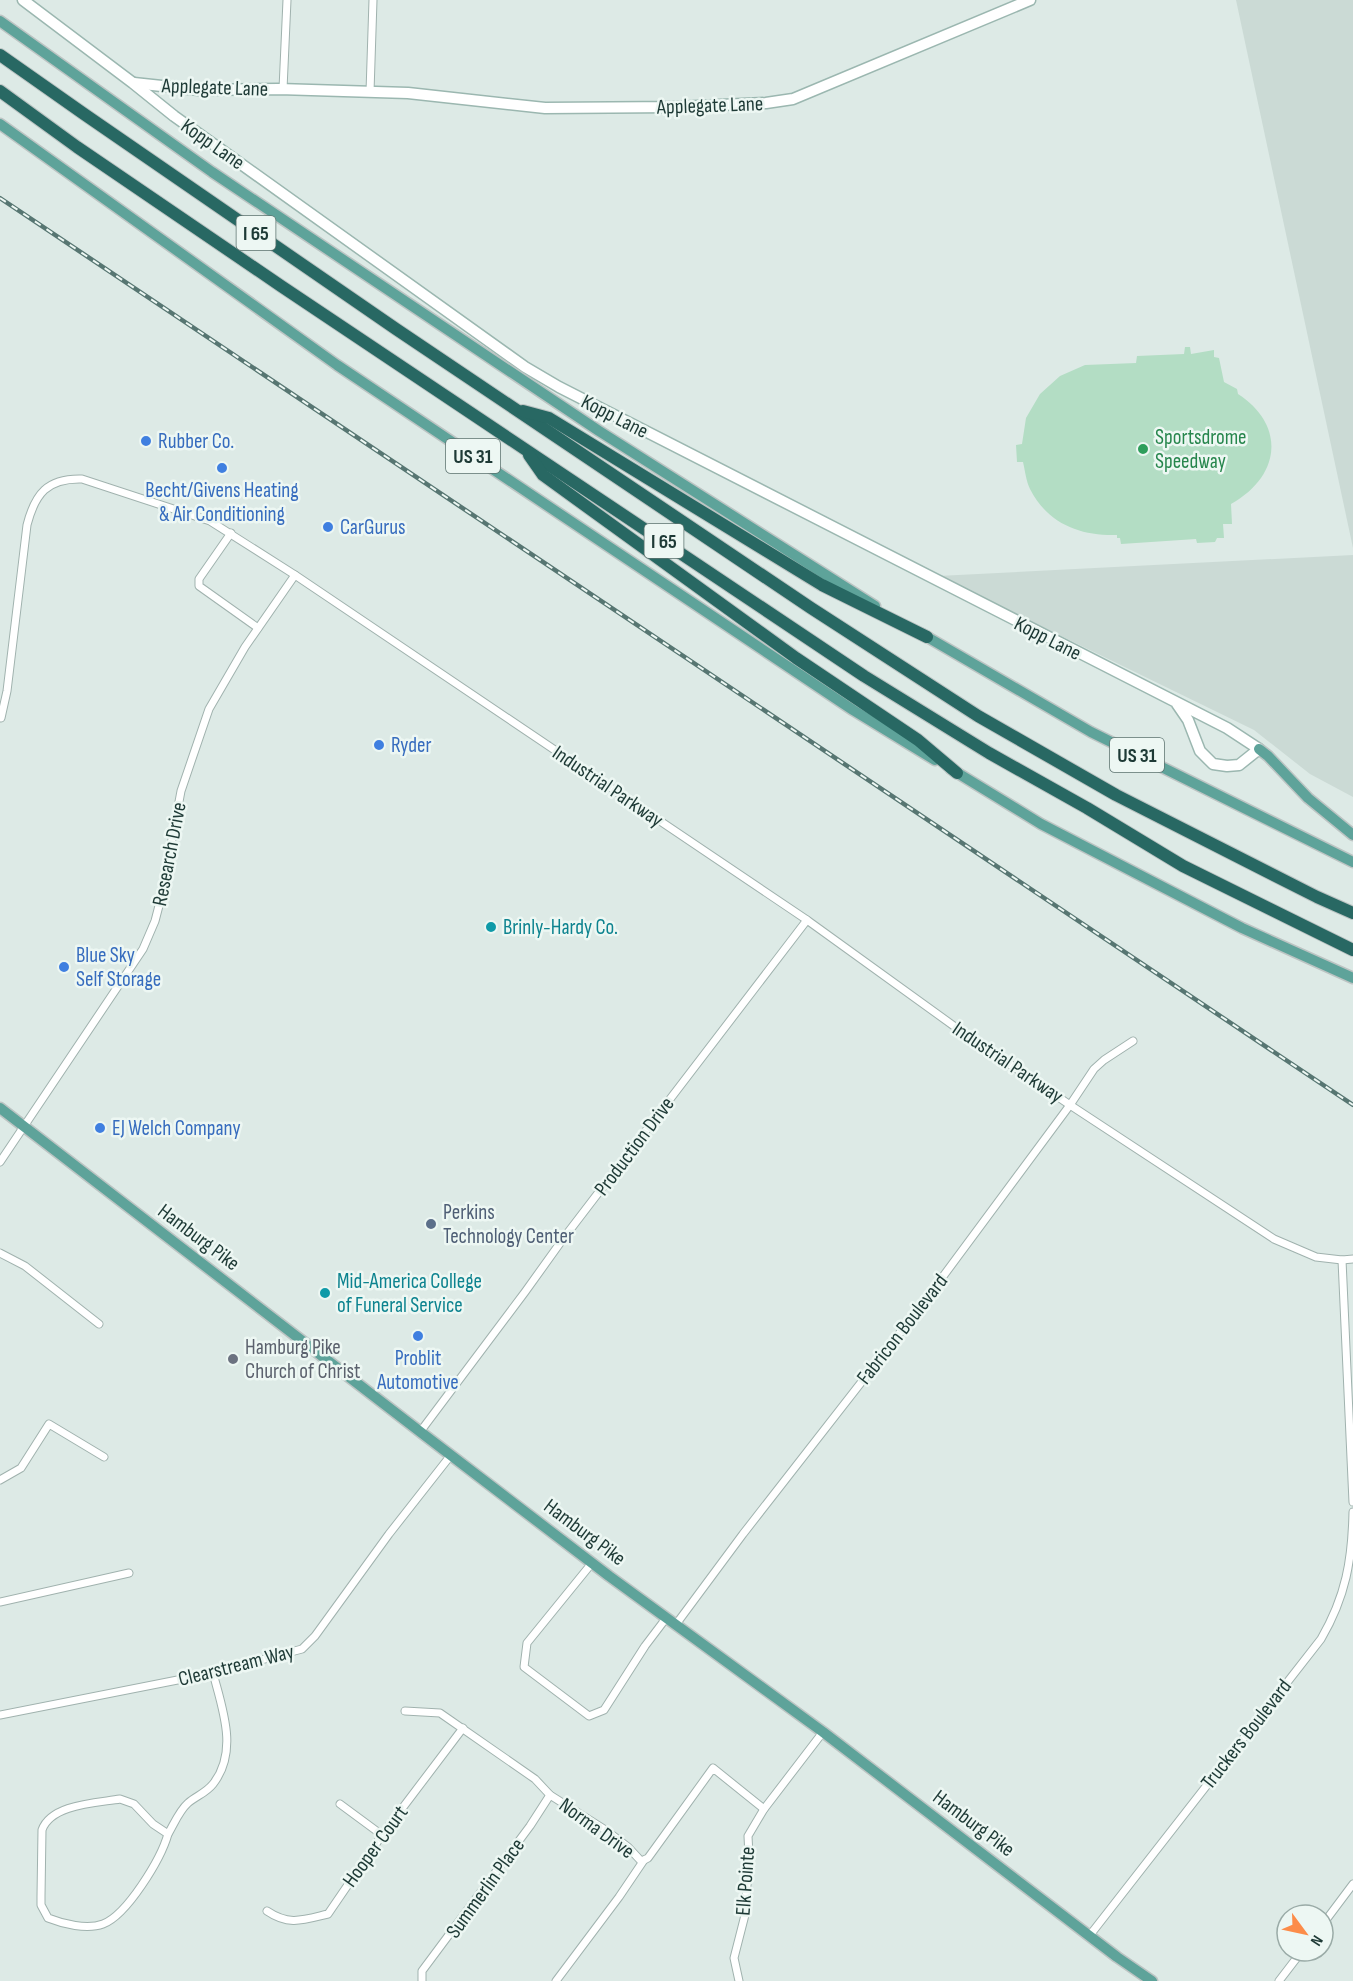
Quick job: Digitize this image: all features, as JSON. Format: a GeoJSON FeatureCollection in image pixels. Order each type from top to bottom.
{"type":"FeatureCollection","features":[{"type":"Feature","properties":{"kind":"highway","name":"I 65"},"geometry":{"type":"LineString","coordinates":[[0,55],[514,408],[811,608],[978,716],[1116,795],[1353,913]]}},
{"type":"Feature","properties":{"kind":"highway","name":"I 65"},"geometry":{"type":"LineString","coordinates":[[0,91],[77,147],[280,286],[817,645],[989,753],[1183,866],[1353,950]]}},
{"type":"Feature","properties":{"kind":"highway"},"geometry":{"type":"LineString","coordinates":[[514,408],[549,418],[822,585],[927,637]]}},
{"type":"Feature","properties":{"kind":"highway"},"geometry":{"type":"LineString","coordinates":[[525,449],[543,475],[796,658],[918,740],[957,773]]}},
{"type":"Feature","properties":{"kind":"main road","name":"US 31"},"geometry":{"type":"LineString","coordinates":[[0,21],[212,172],[599,431],[887,614],[1091,732],[1353,862]]}},
{"type":"Feature","properties":{"kind":"main road","name":"US 31"},"geometry":{"type":"LineString","coordinates":[[0,124],[337,365],[853,710],[1041,824],[1242,928],[1353,978]]}},
{"type":"Feature","properties":{"kind":"main road"},"geometry":{"type":"LineString","coordinates":[[1259,749],[1308,798],[1353,835]]}},
{"type":"Feature","properties":{"kind":"main road","name":"Hamburg Pike"},"geometry":{"type":"LineString","coordinates":[[0,1108],[592,1563],[677,1623],[1152,1981]]}},
{"type":"Feature","properties":{"kind":"street","name":"Kopp Lane"},"geometry":{"type":"LineString","coordinates":[[23,0],[133,82],[174,116],[525,367],[559,387],[808,516],[1227,728],[1259,749]]}},
{"type":"Feature","properties":{"kind":"street"},"geometry":{"type":"LineString","coordinates":[[283,89],[287,0]]}},
{"type":"Feature","properties":{"kind":"street"},"geometry":{"type":"LineString","coordinates":[[369,92],[373,0]]}},
{"type":"Feature","properties":{"kind":"street","name":"Applegate Lane"},"geometry":{"type":"LineString","coordinates":[[133,82],[199,90],[283,89],[408,93],[544,108],[676,107],[766,103],[793,99],[1030,0]]}},
{"type":"Feature","properties":{"kind":"street","name":"Industrial Parkway"},"geometry":{"type":"LineString","coordinates":[[1,718],[7,691],[27,525],[33,504],[43,491],[61,481],[81,479],[196,515],[231,533],[295,575],[807,920],[958,1029],[1070,1105],[1274,1239],[1316,1257],[1353,1259]]}},
{"type":"Feature","properties":{"kind":"street"},"geometry":{"type":"LineString","coordinates":[[231,533],[200,579],[199,586],[258,628]]}},
{"type":"Feature","properties":{"kind":"street","name":"Research Drive"},"geometry":{"type":"LineString","coordinates":[[0,1162],[143,949],[162,898],[181,791],[209,709],[258,628],[295,575]]}},
{"type":"Feature","properties":{"kind":"street"},"geometry":{"type":"LineString","coordinates":[[1178,704],[1188,720],[1200,751],[1213,764],[1239,765],[1259,749]]}},
{"type":"Feature","properties":{"kind":"street","name":"Production Drive"},"geometry":{"type":"LineString","coordinates":[[420,1431],[563,1239],[807,920]]}},
{"type":"Feature","properties":{"kind":"street","name":"Fabricon Boulevard"},"geometry":{"type":"LineString","coordinates":[[677,1623],[743,1534],[927,1298],[1070,1105],[1094,1069],[1133,1041]]}},
{"type":"Feature","properties":{"kind":"street"},"geometry":{"type":"LineString","coordinates":[[0,1253],[25,1266],[99,1324]]}},
{"type":"Feature","properties":{"kind":"street"},"geometry":{"type":"LineString","coordinates":[[1342,1260],[1353,1502]]}},
{"type":"Feature","properties":{"kind":"street"},"geometry":{"type":"LineString","coordinates":[[0,1480],[21,1468],[50,1424],[104,1457]]}},
{"type":"Feature","properties":{"kind":"street","name":"Clearstream Way"},"geometry":{"type":"LineString","coordinates":[[0,1715],[213,1673],[302,1649],[315,1636],[389,1534],[451,1455]]}},
{"type":"Feature","properties":{"kind":"street","name":"Truckers Boulevard"},"geometry":{"type":"LineString","coordinates":[[1090,1935],[1321,1638],[1333,1618],[1347,1578],[1353,1532],[1353,1512]]}},
{"type":"Feature","properties":{"kind":"street"},"geometry":{"type":"LineString","coordinates":[[592,1563],[527,1643],[524,1668],[580,1710],[589,1716],[604,1710],[645,1646],[667,1617]]}},
{"type":"Feature","properties":{"kind":"street"},"geometry":{"type":"LineString","coordinates":[[0,1602],[129,1573]]}},
{"type":"Feature","properties":{"kind":"street"},"geometry":{"type":"LineString","coordinates":[[168,1834],[153,1824],[134,1804],[120,1799],[83,1805],[55,1813],[45,1822],[42,1830],[41,1905],[48,1918],[61,1923],[93,1926],[116,1916],[156,1865],[168,1834],[185,1806],[213,1784],[226,1755],[228,1737],[213,1673]]}},
{"type":"Feature","properties":{"kind":"street","name":"Norma Drive"},"geometry":{"type":"LineString","coordinates":[[405,1711],[440,1713],[535,1779],[550,1795],[607,1831],[628,1847],[641,1861],[648,1858],[671,1829],[713,1768],[764,1809]]}},
{"type":"Feature","properties":{"kind":"street","name":"Hooper Court"},"geometry":{"type":"LineString","coordinates":[[267,1911],[278,1919],[295,1922],[328,1914],[382,1835],[463,1728]]}},
{"type":"Feature","properties":{"kind":"street","name":"Elk Pointe"},"geometry":{"type":"LineString","coordinates":[[739,1981],[734,1958],[745,1915],[748,1836],[764,1809],[823,1732]]}},
{"type":"Feature","properties":{"kind":"street","name":"Summerlin Place"},"geometry":{"type":"LineString","coordinates":[[422,1981],[422,1971],[530,1826],[550,1795]]}},
{"type":"Feature","properties":{"kind":"street"},"geometry":{"type":"LineString","coordinates":[[340,1804],[382,1835]]}},
{"type":"Feature","properties":{"kind":"street"},"geometry":{"type":"LineString","coordinates":[[556,1981],[620,1897],[644,1860]]}},
{"type":"Feature","properties":{"kind":"street"},"geometry":{"type":"LineString","coordinates":[[1335,1908],[1353,1884]]}},
{"type":"Feature","properties":{"kind":"street"},"geometry":{"type":"LineString","coordinates":[[1279,1981],[1293,1963]]}},
{"type":"Feature","properties":{"kind":"shaded area"},"geometry":{"type":"Polygon","coordinates":[[[1236,0],[1353,0],[1353,548],[1236,0]]]}},
{"type":"Feature","properties":{"kind":"shaded area"},"geometry":{"type":"Polygon","coordinates":[[[1353,555],[1353,797],[1310,774],[1254,730],[938,576],[1353,555]]]}},
{"type":"Feature","properties":{"kind":"green space","name":"Sportsdrome Speedway"},"geometry":{"type":"Polygon","coordinates":[[[1185,347],[1190,347],[1191,354],[1214,350],[1214,357],[1219,358],[1224,382],[1237,389],[1238,394],[1254,407],[1264,421],[1270,436],[1271,451],[1268,466],[1260,480],[1231,504],[1232,524],[1223,524],[1224,538],[1217,538],[1215,542],[1197,543],[1196,539],[1121,544],[1117,535],[1078,530],[1056,519],[1037,501],[1029,486],[1023,462],[1017,462],[1016,445],[1022,444],[1026,418],[1040,394],[1060,376],[1085,365],[1136,363],[1137,356],[1184,354],[1185,347]]]}},
{"type":"Feature","properties":{"kind":"railway"},"geometry":{"type":"LineString","coordinates":[[0,198],[1353,1105]]}},
{"type":"Feature","properties":{"kind":"place","name":"Rubber Co."},"geometry":{"type":"Point","coordinates":[146,441]}},
{"type":"Feature","properties":{"kind":"place","name":"Sportsdrome Speedway"},"geometry":{"type":"Point","coordinates":[1143,449]}},
{"type":"Feature","properties":{"kind":"place","name":"Becht/Givens Heating & Air Conditioning"},"geometry":{"type":"Point","coordinates":[222,468]}},
{"type":"Feature","properties":{"kind":"place","name":"CarGurus"},"geometry":{"type":"Point","coordinates":[328,527]}},
{"type":"Feature","properties":{"kind":"place","name":"Ryder"},"geometry":{"type":"Point","coordinates":[379,745]}},
{"type":"Feature","properties":{"kind":"place","name":"Brinly-Hardy Co."},"geometry":{"type":"Point","coordinates":[491,927]}},
{"type":"Feature","properties":{"kind":"place","name":"Blue Sky Self Storage"},"geometry":{"type":"Point","coordinates":[64,967]}},
{"type":"Feature","properties":{"kind":"place","name":"EJ Welch Company"},"geometry":{"type":"Point","coordinates":[100,1128]}},
{"type":"Feature","properties":{"kind":"place","name":"Perkins Technology Center"},"geometry":{"type":"Point","coordinates":[431,1224]}},
{"type":"Feature","properties":{"kind":"place","name":"Mid-America College of Funeral Service"},"geometry":{"type":"Point","coordinates":[325,1293]}},
{"type":"Feature","properties":{"kind":"place","name":"Problit Automotive"},"geometry":{"type":"Point","coordinates":[418,1336]}},
{"type":"Feature","properties":{"kind":"place","name":"Hamburg Pike Church of Christ"},"geometry":{"type":"Point","coordinates":[233,1359]}}]}
